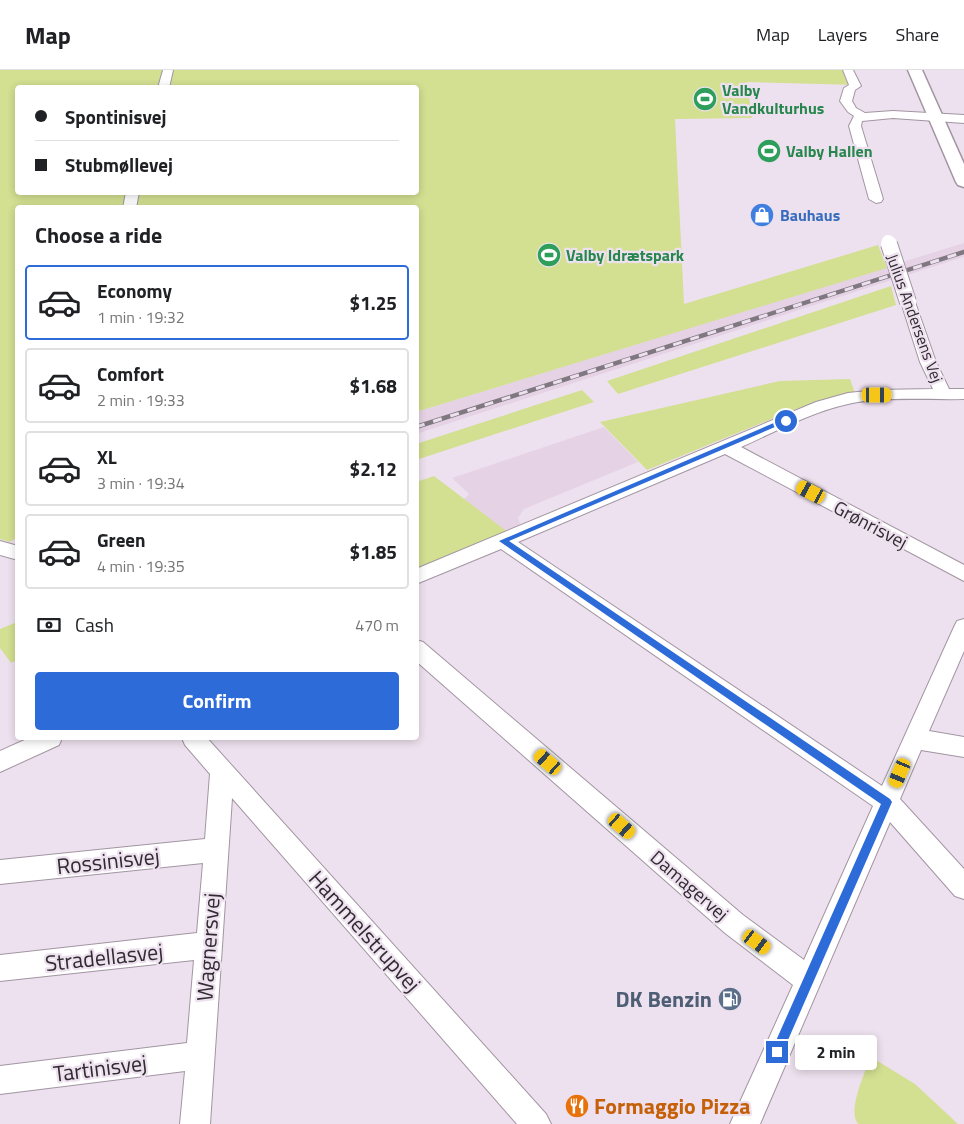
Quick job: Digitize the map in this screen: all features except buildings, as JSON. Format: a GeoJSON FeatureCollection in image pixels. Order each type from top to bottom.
{"type":"FeatureCollection","features":[{"type":"Feature","properties":{"kind":"main road"},"geometry":{"type":"LineString","coordinates":[[916,70],[950,118],[964,182]]}},
{"type":"Feature","properties":{"kind":"main road"},"geometry":{"type":"LineString","coordinates":[[926,70],[964,148]]}},
{"type":"Feature","properties":{"kind":"street"},"geometry":{"type":"LineString","coordinates":[[164,85],[168,70]]}},
{"type":"Feature","properties":{"kind":"street"},"geometry":{"type":"LineString","coordinates":[[848,70],[854,86],[850,88],[846,101],[852,110],[862,116]]}},
{"type":"Feature","properties":{"kind":"street"},"geometry":{"type":"LineString","coordinates":[[876,199],[855,126],[857,119],[862,116],[880,114],[950,118]]}},
{"type":"Feature","properties":{"kind":"street","name":"Julius Andersens Vej"},"geometry":{"type":"LineString","coordinates":[[888,241],[928,362],[943,394]]}},
{"type":"Feature","properties":{"kind":"street"},"geometry":{"type":"LineString","coordinates":[[419,576],[822,406],[848,398],[877,395],[964,394]]}},
{"type":"Feature","properties":{"kind":"street","name":"Grønrisvej"},"geometry":{"type":"LineString","coordinates":[[725,446],[964,574]]}},
{"type":"Feature","properties":{"kind":"street"},"geometry":{"type":"LineString","coordinates":[[502,541],[887,802],[964,887]]}},
{"type":"Feature","properties":{"kind":"street"},"geometry":{"type":"LineString","coordinates":[[0,548],[15,552]]}},
{"type":"Feature","properties":{"kind":"street"},"geometry":{"type":"LineString","coordinates":[[745,1124],[964,627]]}},
{"type":"Feature","properties":{"kind":"street","name":"Damagervej"},"geometry":{"type":"LineString","coordinates":[[419,651],[734,924],[808,980]]}},
{"type":"Feature","properties":{"kind":"street"},"geometry":{"type":"LineString","coordinates":[[915,738],[964,747]]}},
{"type":"Feature","properties":{"kind":"street"},"geometry":{"type":"LineString","coordinates":[[0,762],[47,740]]}},
{"type":"Feature","properties":{"kind":"street","name":"Hammelstrupvej"},"geometry":{"type":"LineString","coordinates":[[195,740],[536,1124]]}},
{"type":"Feature","properties":{"kind":"street","name":"Wagnersvej"},"geometry":{"type":"LineString","coordinates":[[195,1124],[222,770]]}},
{"type":"Feature","properties":{"kind":"street","name":"Rossinisvej"},"geometry":{"type":"LineString","coordinates":[[0,872],[215,850]]}},
{"type":"Feature","properties":{"kind":"street","name":"Stradellasvej"},"geometry":{"type":"LineString","coordinates":[[0,968],[208,945]]}},
{"type":"Feature","properties":{"kind":"street","name":"Tartinisvej"},"geometry":{"type":"LineString","coordinates":[[0,1080],[200,1056]]}},
{"type":"Feature","properties":{"kind":"shaded area"},"geometry":{"type":"Polygon","coordinates":[[[964,243],[964,257],[419,433],[419,411],[964,243]]]}},
{"type":"Feature","properties":{"kind":"shaded area"},"geometry":{"type":"Polygon","coordinates":[[[604,427],[638,462],[524,509],[518,518],[521,527],[504,536],[460,504],[469,494],[452,478],[604,427]]]}},
{"type":"Feature","properties":{"kind":"green space","name":"Valby Idrætspark"},"geometry":{"type":"Polygon","coordinates":[[[0,70],[854,70],[859,85],[747,82],[752,118],[675,119],[684,304],[878,245],[887,268],[419,411],[419,205],[15,205],[15,539],[10,542],[0,539],[0,70]]]}},
{"type":"Feature","properties":{"kind":"green space"},"geometry":{"type":"Polygon","coordinates":[[[891,286],[896,305],[618,394],[607,381],[891,286]]]}},
{"type":"Feature","properties":{"kind":"green space"},"geometry":{"type":"Polygon","coordinates":[[[850,379],[855,393],[796,409],[647,470],[600,422],[780,381],[850,379]]]}},
{"type":"Feature","properties":{"kind":"green space"},"geometry":{"type":"Polygon","coordinates":[[[582,390],[594,402],[419,459],[419,443],[582,390]]]}},
{"type":"Feature","properties":{"kind":"green space"},"geometry":{"type":"Polygon","coordinates":[[[434,476],[509,533],[419,570],[419,481],[434,476]]]}},
{"type":"Feature","properties":{"kind":"green space"},"geometry":{"type":"Polygon","coordinates":[[[15,623],[15,661],[11,663],[0,648],[0,629],[15,623]]]}},
{"type":"Feature","properties":{"kind":"green space"},"geometry":{"type":"Polygon","coordinates":[[[871,1057],[915,1084],[958,1124],[858,1124],[855,1117],[856,1100],[861,1081],[871,1057]]]}},
{"type":"Feature","properties":{"kind":"railway"},"geometry":{"type":"LineString","coordinates":[[419,426],[964,252]]}},
{"type":"Feature","properties":{"kind":"place","name":"Valby Vandkulturhus"},"geometry":{"type":"Point","coordinates":[705,99]}},
{"type":"Feature","properties":{"kind":"place","name":"Valby Hallen"},"geometry":{"type":"Point","coordinates":[769,151]}},
{"type":"Feature","properties":{"kind":"place","name":"Bauhaus"},"geometry":{"type":"Point","coordinates":[762,215]}},
{"type":"Feature","properties":{"kind":"place","name":"Valby Idrætspark"},"geometry":{"type":"Point","coordinates":[549,255]}},
{"type":"Feature","properties":{"kind":"place","name":"DK Benzin"},"geometry":{"type":"Point","coordinates":[730,999]}},
{"type":"Feature","properties":{"kind":"place","name":"Formaggio Pizza"},"geometry":{"type":"Point","coordinates":[577,1106]}},
{"type":"Feature","properties":{"kind":"route"},"geometry":{"type":"LineString","coordinates":[[777,1052],[887,802],[502,541],[786,421]]}}]}
